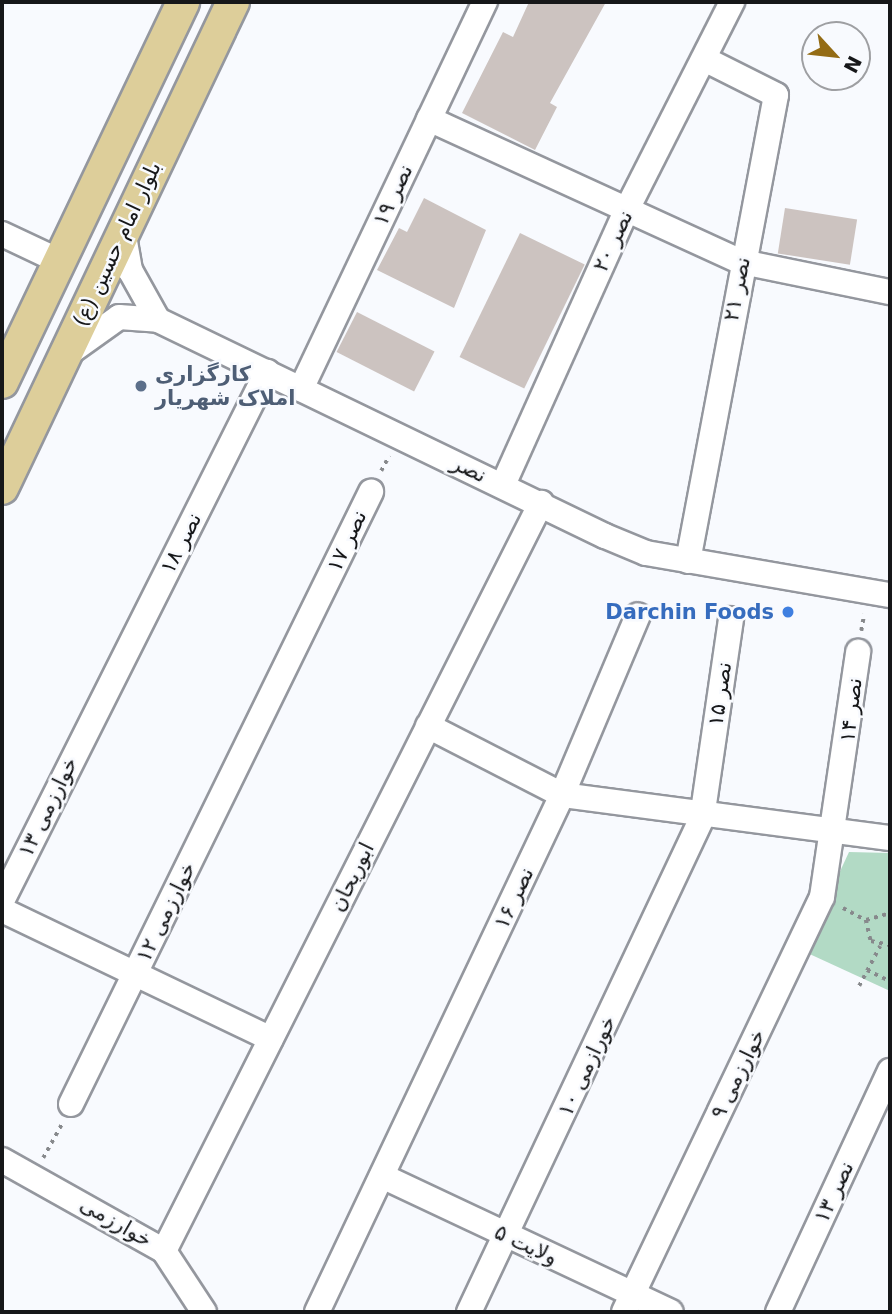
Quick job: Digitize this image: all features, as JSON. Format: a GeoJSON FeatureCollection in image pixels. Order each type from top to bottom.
{"type":"FeatureCollection","features":[{"type":"Feature","properties":{"kind":"main road"},"geometry":{"type":"LineString","coordinates":[[2,382],[183,2]]}},
{"type":"Feature","properties":{"kind":"main road","name":"بلوار امام حسین (ع)"},"geometry":{"type":"LineString","coordinates":[[4,478],[233,2]]}},
{"type":"Feature","properties":{"kind":"street","name":"نصر ۱۹"},"geometry":{"type":"LineString","coordinates":[[301,389],[485,2]]}},
{"type":"Feature","properties":{"kind":"street","name":"نصر ۲۰"},"geometry":{"type":"LineString","coordinates":[[503,485],[625,212],[706,60],[733,2]]}},
{"type":"Feature","properties":{"kind":"street","name":"نصر ۲۱"},"geometry":{"type":"LineString","coordinates":[[688,561],[742,262],[776,96],[706,60]]}},
{"type":"Feature","properties":{"kind":"street"},"geometry":{"type":"LineString","coordinates":[[429,118],[625,212],[742,262],[890,292]]}},
{"type":"Feature","properties":{"kind":"street"},"geometry":{"type":"LineString","coordinates":[[123,230],[130,270],[158,320]]}},
{"type":"Feature","properties":{"kind":"street"},"geometry":{"type":"LineString","coordinates":[[2,234],[59,261]]}},
{"type":"Feature","properties":{"kind":"street"},"geometry":{"type":"LineString","coordinates":[[63,357],[119,317],[158,320]]}},
{"type":"Feature","properties":{"kind":"street","name":"نصر"},"geometry":{"type":"LineString","coordinates":[[158,320],[646,553],[879,593]]}},
{"type":"Feature","properties":{"kind":"street","name":"نصر ۱۸"},"geometry":{"type":"LineString","coordinates":[[95,713],[267,372]]}},
{"type":"Feature","properties":{"kind":"street","name":"نصر ۱۷"},"geometry":{"type":"LineString","coordinates":[[297,647],[371,492]]}},
{"type":"Feature","properties":{"kind":"street","name":"ابوریحان"},"geometry":{"type":"LineString","coordinates":[[164,1251],[541,503]]}},
{"type":"Feature","properties":{"kind":"street","name":"نصر ۱۶"},"geometry":{"type":"LineString","coordinates":[[317,1312],[562,795],[638,615]]}},
{"type":"Feature","properties":{"kind":"street","name":"نصر ۱۵"},"geometry":{"type":"LineString","coordinates":[[702,818],[731,619]]}},
{"type":"Feature","properties":{"kind":"street","name":"خوارزمی ۱۲"},"geometry":{"type":"LineString","coordinates":[[71,1104],[297,647]]}},
{"type":"Feature","properties":{"kind":"street","name":"نصر ۱۴"},"geometry":{"type":"LineString","coordinates":[[836,830],[858,652]]}},
{"type":"Feature","properties":{"kind":"street","name":"خوارزمی ۱۳"},"geometry":{"type":"LineString","coordinates":[[2,901],[95,713]]}},
{"type":"Feature","properties":{"kind":"street"},"geometry":{"type":"LineString","coordinates":[[428,726],[562,795],[702,818],[836,830],[890,838]]}},
{"type":"Feature","properties":{"kind":"street","name":"خورازمی ۱۰"},"geometry":{"type":"LineString","coordinates":[[469,1312],[702,818]]}},
{"type":"Feature","properties":{"kind":"street","name":"خوارزمی ۹"},"geometry":{"type":"LineString","coordinates":[[628,1303],[822,897],[836,830]]}},
{"type":"Feature","properties":{"kind":"street"},"geometry":{"type":"LineString","coordinates":[[2,910],[271,1040]]}},
{"type":"Feature","properties":{"kind":"street","name":"نصر ۱۳"},"geometry":{"type":"LineString","coordinates":[[778,1312],[890,1072]]}},
{"type":"Feature","properties":{"kind":"street","name":"خوارزمی"},"geometry":{"type":"LineString","coordinates":[[2,1160],[34,1175],[164,1251],[204,1312]]}},
{"type":"Feature","properties":{"kind":"street","name":"ولایت ۵"},"geometry":{"type":"LineString","coordinates":[[382,1176],[507,1236],[628,1303],[671,1312]]}},
{"type":"Feature","properties":{"kind":"path","name":"نصر ۱۷"},"geometry":{"type":"LineString","coordinates":[[371,492],[400,436]]}},
{"type":"Feature","properties":{"kind":"path","name":"نصر ۱۴"},"geometry":{"type":"LineString","coordinates":[[858,652],[879,593]]}},
{"type":"Feature","properties":{"kind":"path"},"geometry":{"type":"LineString","coordinates":[[890,912],[866,920],[871,941],[880,946],[890,945]]}},
{"type":"Feature","properties":{"kind":"path"},"geometry":{"type":"LineString","coordinates":[[859,986],[880,946]]}},
{"type":"Feature","properties":{"kind":"path"},"geometry":{"type":"LineString","coordinates":[[867,970],[890,981]]}},
{"type":"Feature","properties":{"kind":"path"},"geometry":{"type":"LineString","coordinates":[[34,1175],[71,1104]]}},
{"type":"Feature","properties":{"kind":"green space"},"geometry":{"type":"Polygon","coordinates":[[[849,852],[890,853],[890,991],[803,951],[849,852]]]}},
{"type":"Feature","properties":{"kind":"building"},"geometry":{"type":"Polygon","coordinates":[[[529,2],[606,2],[550,103],[557,107],[535,150],[462,113],[503,32],[513,37],[529,2]]]}},
{"type":"Feature","properties":{"kind":"building"},"geometry":{"type":"Polygon","coordinates":[[[424,198],[486,230],[454,308],[377,270],[399,228],[407,232],[424,198]]]}},
{"type":"Feature","properties":{"kind":"building"},"geometry":{"type":"Polygon","coordinates":[[[785,208],[857,219],[850,265],[778,253],[785,208]]]}},
{"type":"Feature","properties":{"kind":"building"},"geometry":{"type":"Polygon","coordinates":[[[520,233],[585,265],[524,389],[460,357],[520,233]]]}},
{"type":"Feature","properties":{"kind":"building"},"geometry":{"type":"Polygon","coordinates":[[[357,312],[435,351],[414,392],[337,352],[357,312]]]}},
{"type":"Feature","properties":{"kind":"place","name":"کارگزاری املاک شهریار"},"geometry":{"type":"Point","coordinates":[141,386]}},
{"type":"Feature","properties":{"kind":"place","name":"Darchin Foods"},"geometry":{"type":"Point","coordinates":[788,612]}}]}
